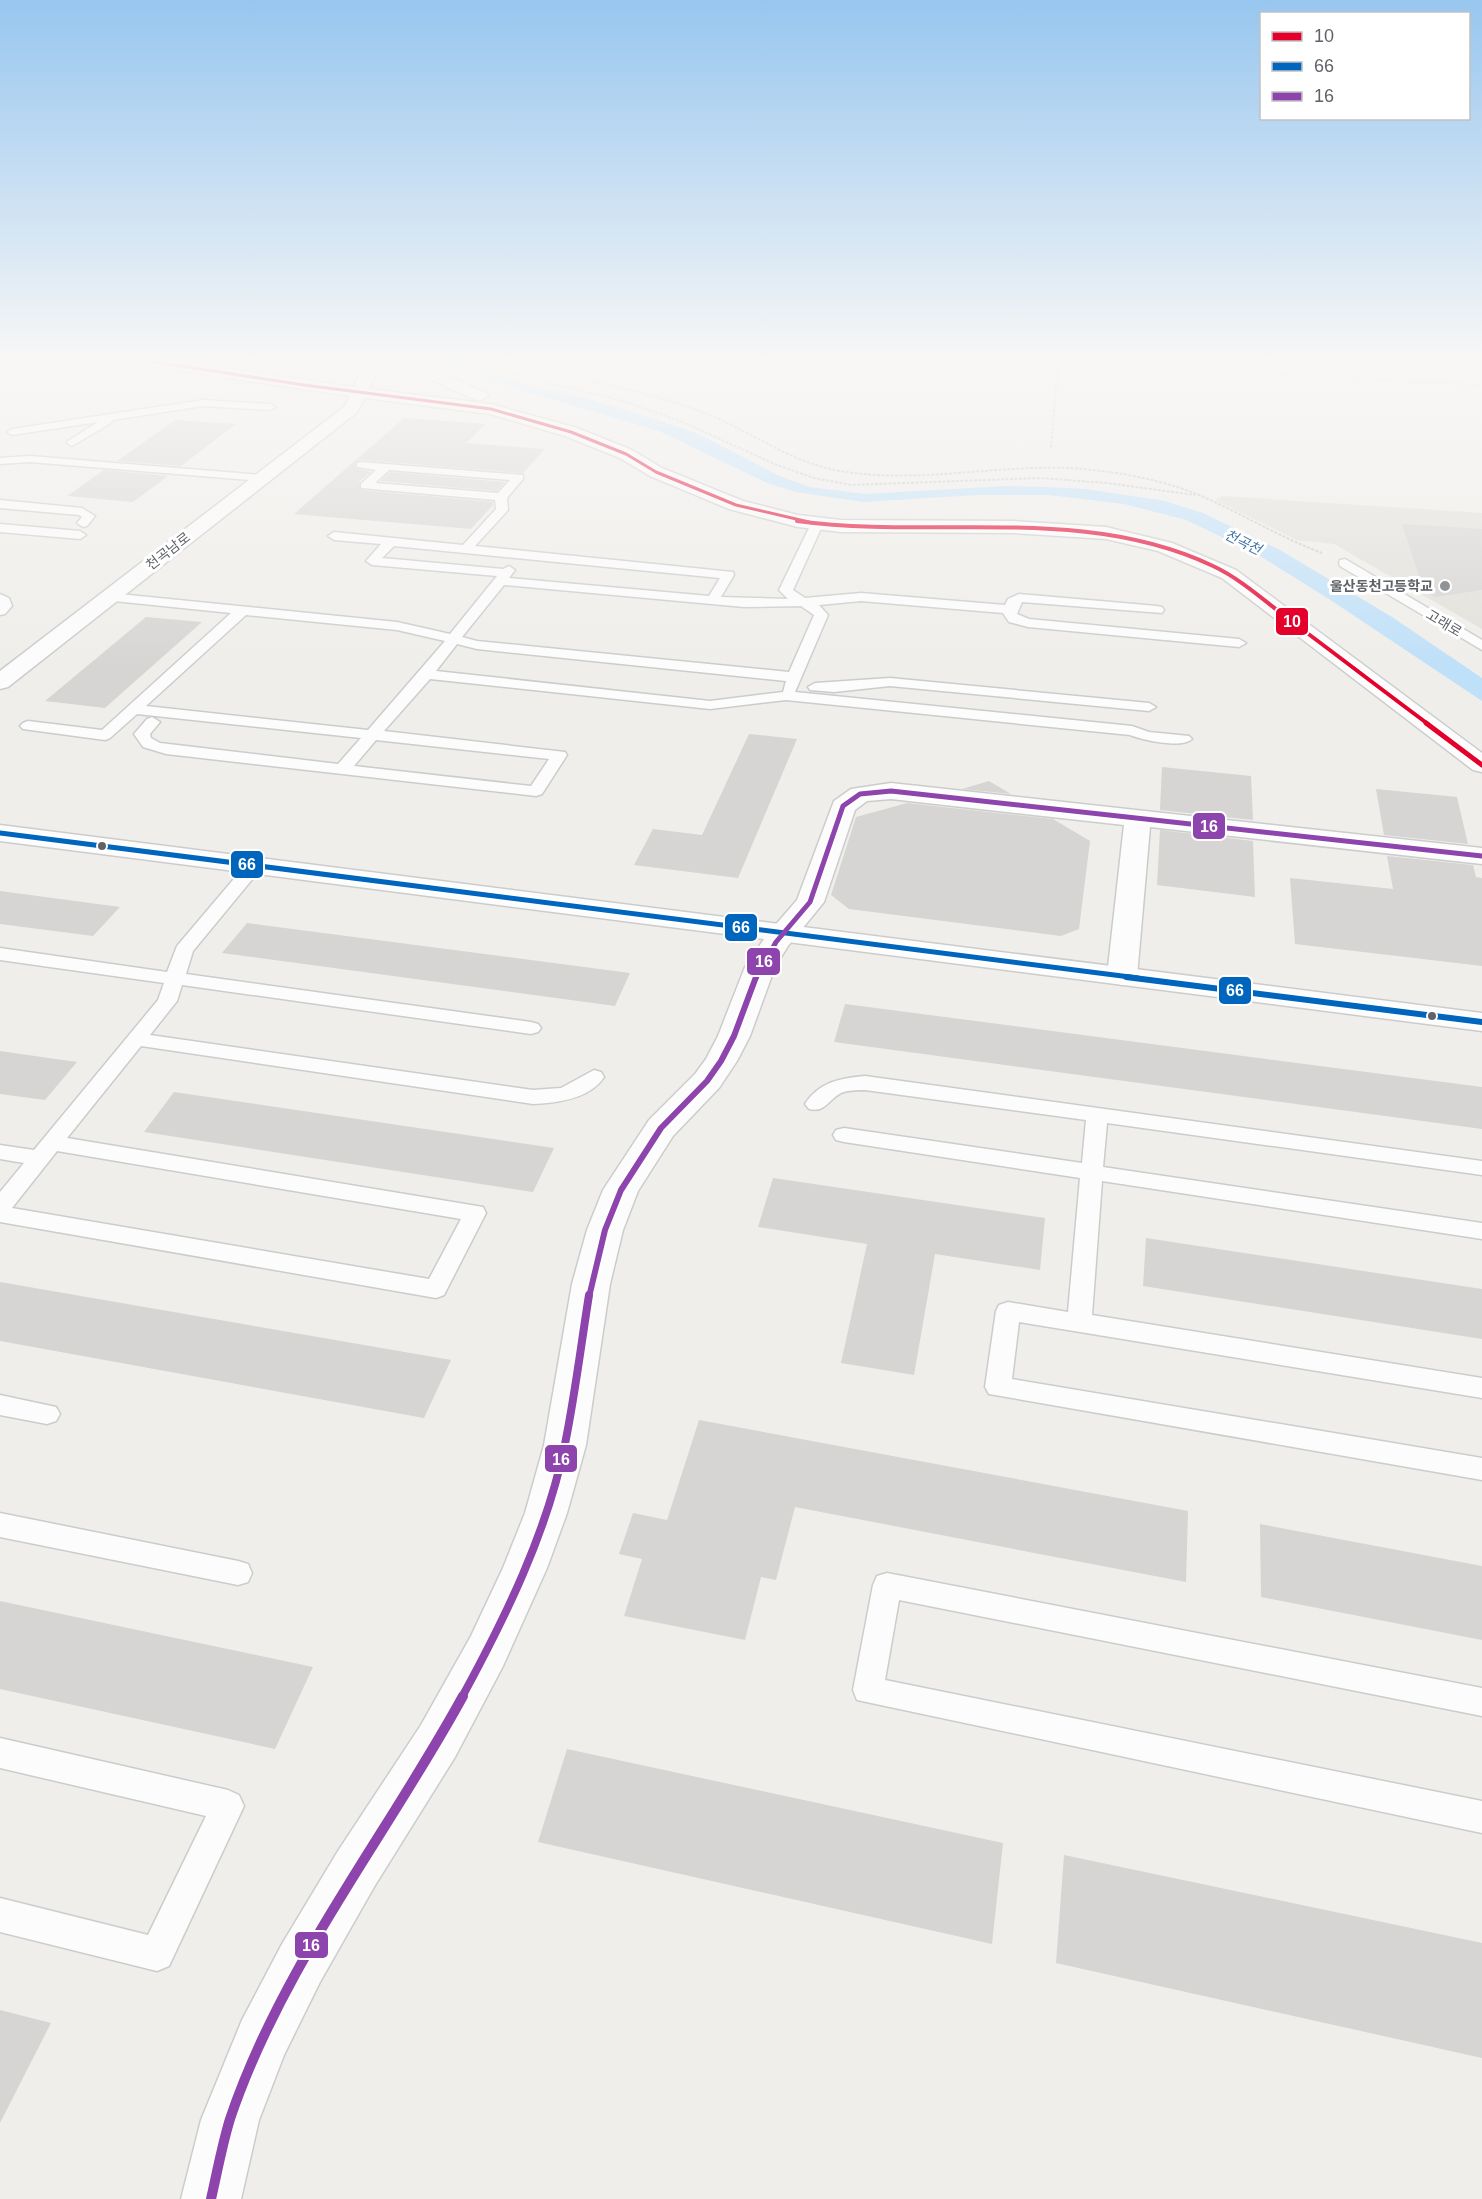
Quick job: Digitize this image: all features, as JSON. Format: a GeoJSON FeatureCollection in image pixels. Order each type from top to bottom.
{"type":"FeatureCollection","features":[{"type":"Feature","properties":{"kind":"street","name":"천곡남로"},"geometry":{"type":"LineString","coordinates":[[0,682],[280,464]]}},
{"type":"Feature","properties":{"kind":"street"},"geometry":{"type":"LineString","coordinates":[[642,464],[656,472],[736,505],[783,518],[817,524],[1076,530],[1134,538],[1183,553],[1229,574],[1482,765]]}},
{"type":"Feature","properties":{"kind":"street"},"geometry":{"type":"LineString","coordinates":[[211,2199],[230,2120],[262,2040],[301,1962],[356,1869],[438,1741],[487,1651],[525,1568],[546,1513],[565,1445],[591,1284],[613,1208],[633,1168],[661,1128],[707,1081],[721,1061],[735,1036],[760,967],[768,952],[810,902],[843,806],[860,794],[891,791],[1482,856]]}},
{"type":"Feature","properties":{"kind":"street"},"geometry":{"type":"LineString","coordinates":[[1122,976],[1138,819]]}},
{"type":"Feature","properties":{"kind":"street"},"geometry":{"type":"LineString","coordinates":[[0,832],[1482,1022]]}},
{"type":"Feature","properties":{"kind":"lane"},"geometry":{"type":"LineString","coordinates":[[74,464],[261,478]]}},
{"type":"Feature","properties":{"kind":"lane"},"geometry":{"type":"LineString","coordinates":[[361,465],[519,477],[501,497],[502,510],[467,548]]}},
{"type":"Feature","properties":{"kind":"lane"},"geometry":{"type":"LineString","coordinates":[[386,467],[366,486],[501,497]]}},
{"type":"Feature","properties":{"kind":"lane"},"geometry":{"type":"LineString","coordinates":[[0,504],[44,508],[89,516],[82,529],[0,528]]}},
{"type":"Feature","properties":{"kind":"lane"},"geometry":{"type":"LineString","coordinates":[[14,529],[44,508]]}},
{"type":"Feature","properties":{"kind":"lane"},"geometry":{"type":"LineString","coordinates":[[791,686],[821,615],[815,608],[788,594],[786,590],[817,524]]}},
{"type":"Feature","properties":{"kind":"lane"},"geometry":{"type":"LineString","coordinates":[[334,536],[728,575],[713,600]]}},
{"type":"Feature","properties":{"kind":"lane"},"geometry":{"type":"LineString","coordinates":[[391,542],[372,561],[762,604],[861,597],[1011,610]]}},
{"type":"Feature","properties":{"kind":"lane"},"geometry":{"type":"LineString","coordinates":[[342,769],[426,674],[522,555]]}},
{"type":"Feature","properties":{"kind":"lane","name":"고래로"},"geometry":{"type":"LineString","coordinates":[[1345,563],[1482,646]]}},
{"type":"Feature","properties":{"kind":"lane"},"geometry":{"type":"LineString","coordinates":[[109,597],[397,626],[477,645],[1132,731],[1147,736],[1184,740]]}},
{"type":"Feature","properties":{"kind":"lane"},"geometry":{"type":"LineString","coordinates":[[0,598],[4,600],[5,606],[0,611]]}},
{"type":"Feature","properties":{"kind":"lane"},"geometry":{"type":"LineString","coordinates":[[1157,610],[1025,598],[1014,600],[1010,614],[1014,619],[1028,623],[1239,643]]}},
{"type":"Feature","properties":{"kind":"lane"},"geometry":{"type":"LineString","coordinates":[[28,726],[105,735],[243,610]]}},
{"type":"Feature","properties":{"kind":"lane"},"geometry":{"type":"LineString","coordinates":[[426,674],[710,705],[791,686],[838,688],[871,682],[890,682],[1141,706],[1132,731]]}},
{"type":"Feature","properties":{"kind":"lane"},"geometry":{"type":"LineString","coordinates":[[135,709],[559,755],[536,791],[156,746],[147,743],[142,734],[152,722]]}},
{"type":"Feature","properties":{"kind":"lane"},"geometry":{"type":"LineString","coordinates":[[0,1206],[166,1001],[184,950],[255,865]]}},
{"type":"Feature","properties":{"kind":"lane"},"geometry":{"type":"LineString","coordinates":[[0,954],[531,1028]]}},
{"type":"Feature","properties":{"kind":"lane"},"geometry":{"type":"LineString","coordinates":[[136,1040],[533,1097],[552,1097],[570,1093],[584,1087],[594,1077]]}},
{"type":"Feature","properties":{"kind":"lane"},"geometry":{"type":"LineString","coordinates":[[816,1104],[827,1092],[837,1087],[865,1083],[1482,1168]]}},
{"type":"Feature","properties":{"kind":"lane"},"geometry":{"type":"LineString","coordinates":[[1079,1323],[1097,1114]]}},
{"type":"Feature","properties":{"kind":"lane"},"geometry":{"type":"LineString","coordinates":[[844,1135],[1482,1231]]}},
{"type":"Feature","properties":{"kind":"lane"},"geometry":{"type":"LineString","coordinates":[[0,1152],[45,1151],[475,1213],[436,1289],[0,1214]]}},
{"type":"Feature","properties":{"kind":"lane"},"geometry":{"type":"LineString","coordinates":[[1482,1388],[1008,1311],[998,1387],[1482,1469]]}},
{"type":"Feature","properties":{"kind":"lane"},"geometry":{"type":"LineString","coordinates":[[0,1406],[47,1414]]}},
{"type":"Feature","properties":{"kind":"lane"},"geometry":{"type":"LineString","coordinates":[[0,1525],[238,1573]]}},
{"type":"Feature","properties":{"kind":"lane"},"geometry":{"type":"LineString","coordinates":[[1482,1702],[887,1585],[868,1690],[1482,1817]]}},
{"type":"Feature","properties":{"kind":"lane"},"geometry":{"type":"LineString","coordinates":[[0,1754],[228,1806],[157,1954],[0,1915]]}},
{"type":"Feature","properties":{"kind":"path"},"geometry":{"type":"LineString","coordinates":[[774,464],[814,478],[851,484],[1041,478],[1107,483],[1199,495]]}},
{"type":"Feature","properties":{"kind":"path"},"geometry":{"type":"LineString","coordinates":[[809,464],[879,476],[990,468],[1049,467],[1165,483],[1199,495],[1270,532],[1345,563]]}},
{"type":"Feature","properties":{"kind":"shaded area","name":"울산동천고등학교"},"geometry":{"type":"Polygon","coordinates":[[[1222,496],[1482,513],[1482,629],[1334,544],[1297,540],[1215,500],[1222,496]]]}},
{"type":"Feature","properties":{"kind":"water","name":"천곡천"},"geometry":{"type":"Polygon","coordinates":[[[727,464],[756,464],[810,487],[864,494],[1005,486],[1086,489],[1165,501],[1203,513],[1280,550],[1392,617],[1482,678],[1482,701],[1329,599],[1255,553],[1186,520],[1124,504],[1048,495],[977,495],[863,502],[796,492],[767,483],[727,464]]]}},
{"type":"Feature","properties":{"kind":"building"},"geometry":{"type":"Polygon","coordinates":[[[151,464],[184,464],[181,466],[151,464]]]}},
{"type":"Feature","properties":{"kind":"building"},"geometry":{"type":"Polygon","coordinates":[[[352,464],[355,464],[355,468],[371,472],[359,482],[361,490],[493,502],[493,505],[471,529],[294,514],[352,464]]]}},
{"type":"Feature","properties":{"kind":"building"},"geometry":{"type":"Polygon","coordinates":[[[406,464],[532,464],[523,473],[406,464]]]}},
{"type":"Feature","properties":{"kind":"building"},"geometry":{"type":"Polygon","coordinates":[[[104,470],[168,476],[133,502],[67,496],[104,470]]]}},
{"type":"Feature","properties":{"kind":"building"},"geometry":{"type":"Polygon","coordinates":[[[390,472],[505,482],[497,491],[380,481],[390,472]]]}},
{"type":"Feature","properties":{"kind":"building"},"geometry":{"type":"Polygon","coordinates":[[[1402,524],[1482,529],[1482,590],[1435,597],[1424,591],[1402,524]]]}},
{"type":"Feature","properties":{"kind":"building"},"geometry":{"type":"Polygon","coordinates":[[[146,617],[202,622],[105,708],[45,701],[146,617]]]}},
{"type":"Feature","properties":{"kind":"building"},"geometry":{"type":"Polygon","coordinates":[[[749,734],[797,739],[738,878],[634,865],[653,829],[702,835],[749,734]]]}},
{"type":"Feature","properties":{"kind":"building"},"geometry":{"type":"Polygon","coordinates":[[[1162,767],[1251,776],[1253,820],[1160,810],[1162,767]]]}},
{"type":"Feature","properties":{"kind":"building"},"geometry":{"type":"Polygon","coordinates":[[[989,781],[1011,794],[962,789],[989,781]]]}},
{"type":"Feature","properties":{"kind":"building"},"geometry":{"type":"Polygon","coordinates":[[[1376,789],[1457,797],[1468,844],[1384,835],[1376,789]]]}},
{"type":"Feature","properties":{"kind":"building"},"geometry":{"type":"Polygon","coordinates":[[[907,803],[1053,819],[1090,841],[1079,929],[1061,936],[849,909],[831,895],[856,817],[907,803]]]}},
{"type":"Feature","properties":{"kind":"building"},"geometry":{"type":"Polygon","coordinates":[[[1160,830],[1253,841],[1255,897],[1157,885],[1160,830]]]}},
{"type":"Feature","properties":{"kind":"building"},"geometry":{"type":"Polygon","coordinates":[[[1387,856],[1473,865],[1476,877],[1482,878],[1482,966],[1295,944],[1290,878],[1393,889],[1387,856]]]}},
{"type":"Feature","properties":{"kind":"building"},"geometry":{"type":"Polygon","coordinates":[[[0,891],[120,907],[93,936],[0,924],[0,891]]]}},
{"type":"Feature","properties":{"kind":"building"},"geometry":{"type":"Polygon","coordinates":[[[247,923],[630,973],[615,1006],[222,953],[247,923]]]}},
{"type":"Feature","properties":{"kind":"building"},"geometry":{"type":"Polygon","coordinates":[[[845,1004],[1482,1087],[1482,1129],[834,1042],[845,1004]]]}},
{"type":"Feature","properties":{"kind":"building"},"geometry":{"type":"Polygon","coordinates":[[[0,1051],[77,1062],[45,1100],[0,1094],[0,1051]]]}},
{"type":"Feature","properties":{"kind":"building"},"geometry":{"type":"Polygon","coordinates":[[[174,1092],[554,1148],[533,1192],[144,1132],[174,1092]]]}},
{"type":"Feature","properties":{"kind":"building"},"geometry":{"type":"Polygon","coordinates":[[[773,1178],[1045,1218],[1040,1270],[935,1254],[914,1375],[841,1363],[867,1244],[758,1227],[773,1178]]]}},
{"type":"Feature","properties":{"kind":"building"},"geometry":{"type":"Polygon","coordinates":[[[1146,1238],[1482,1289],[1482,1339],[1143,1286],[1146,1238]]]}},
{"type":"Feature","properties":{"kind":"building"},"geometry":{"type":"Polygon","coordinates":[[[0,1282],[451,1360],[424,1418],[0,1341],[0,1282]]]}},
{"type":"Feature","properties":{"kind":"building"},"geometry":{"type":"Polygon","coordinates":[[[699,1420],[1188,1511],[1186,1582],[795,1507],[776,1580],[761,1577],[745,1640],[624,1616],[642,1559],[619,1554],[633,1513],[667,1520],[699,1420]]]}},
{"type":"Feature","properties":{"kind":"building"},"geometry":{"type":"Polygon","coordinates":[[[1260,1524],[1482,1566],[1482,1640],[1261,1597],[1260,1524]]]}},
{"type":"Feature","properties":{"kind":"building"},"geometry":{"type":"Polygon","coordinates":[[[0,1601],[313,1667],[275,1749],[0,1689],[0,1601]]]}},
{"type":"Feature","properties":{"kind":"building"},"geometry":{"type":"Polygon","coordinates":[[[567,1749],[1003,1843],[992,1944],[538,1842],[567,1749]]]}},
{"type":"Feature","properties":{"kind":"building"},"geometry":{"type":"Polygon","coordinates":[[[1064,1855],[1482,1943],[1482,2058],[1056,1963],[1064,1855]]]}},
{"type":"Feature","properties":{"kind":"building"},"geometry":{"type":"Polygon","coordinates":[[[0,2010],[51,2023],[0,2123],[0,2010]]]}},
{"type":"Feature","properties":{"kind":"transit line","name":"10"},"geometry":{"type":"LineString","coordinates":[[642,464],[656,472],[736,505],[798,521],[841,526],[1014,527],[1106,533],[1165,547],[1229,574],[1482,765]]}},
{"type":"Feature","properties":{"kind":"transit line","name":"16"},"geometry":{"type":"LineString","coordinates":[[211,2199],[230,2120],[262,2040],[301,1963],[356,1869],[438,1741],[487,1651],[525,1568],[546,1513],[565,1445],[591,1284],[605,1230],[621,1190],[661,1128],[707,1081],[721,1061],[734,1036],[760,967],[776,942],[810,902],[843,806],[860,794],[891,791],[1482,856]]}},
{"type":"Feature","properties":{"kind":"transit line","name":"66"},"geometry":{"type":"LineString","coordinates":[[0,833],[1482,1022]]}},
{"type":"Feature","properties":{"kind":"place","name":"울산동천고등학교"},"geometry":{"type":"Point","coordinates":[1445,586]}}]}
